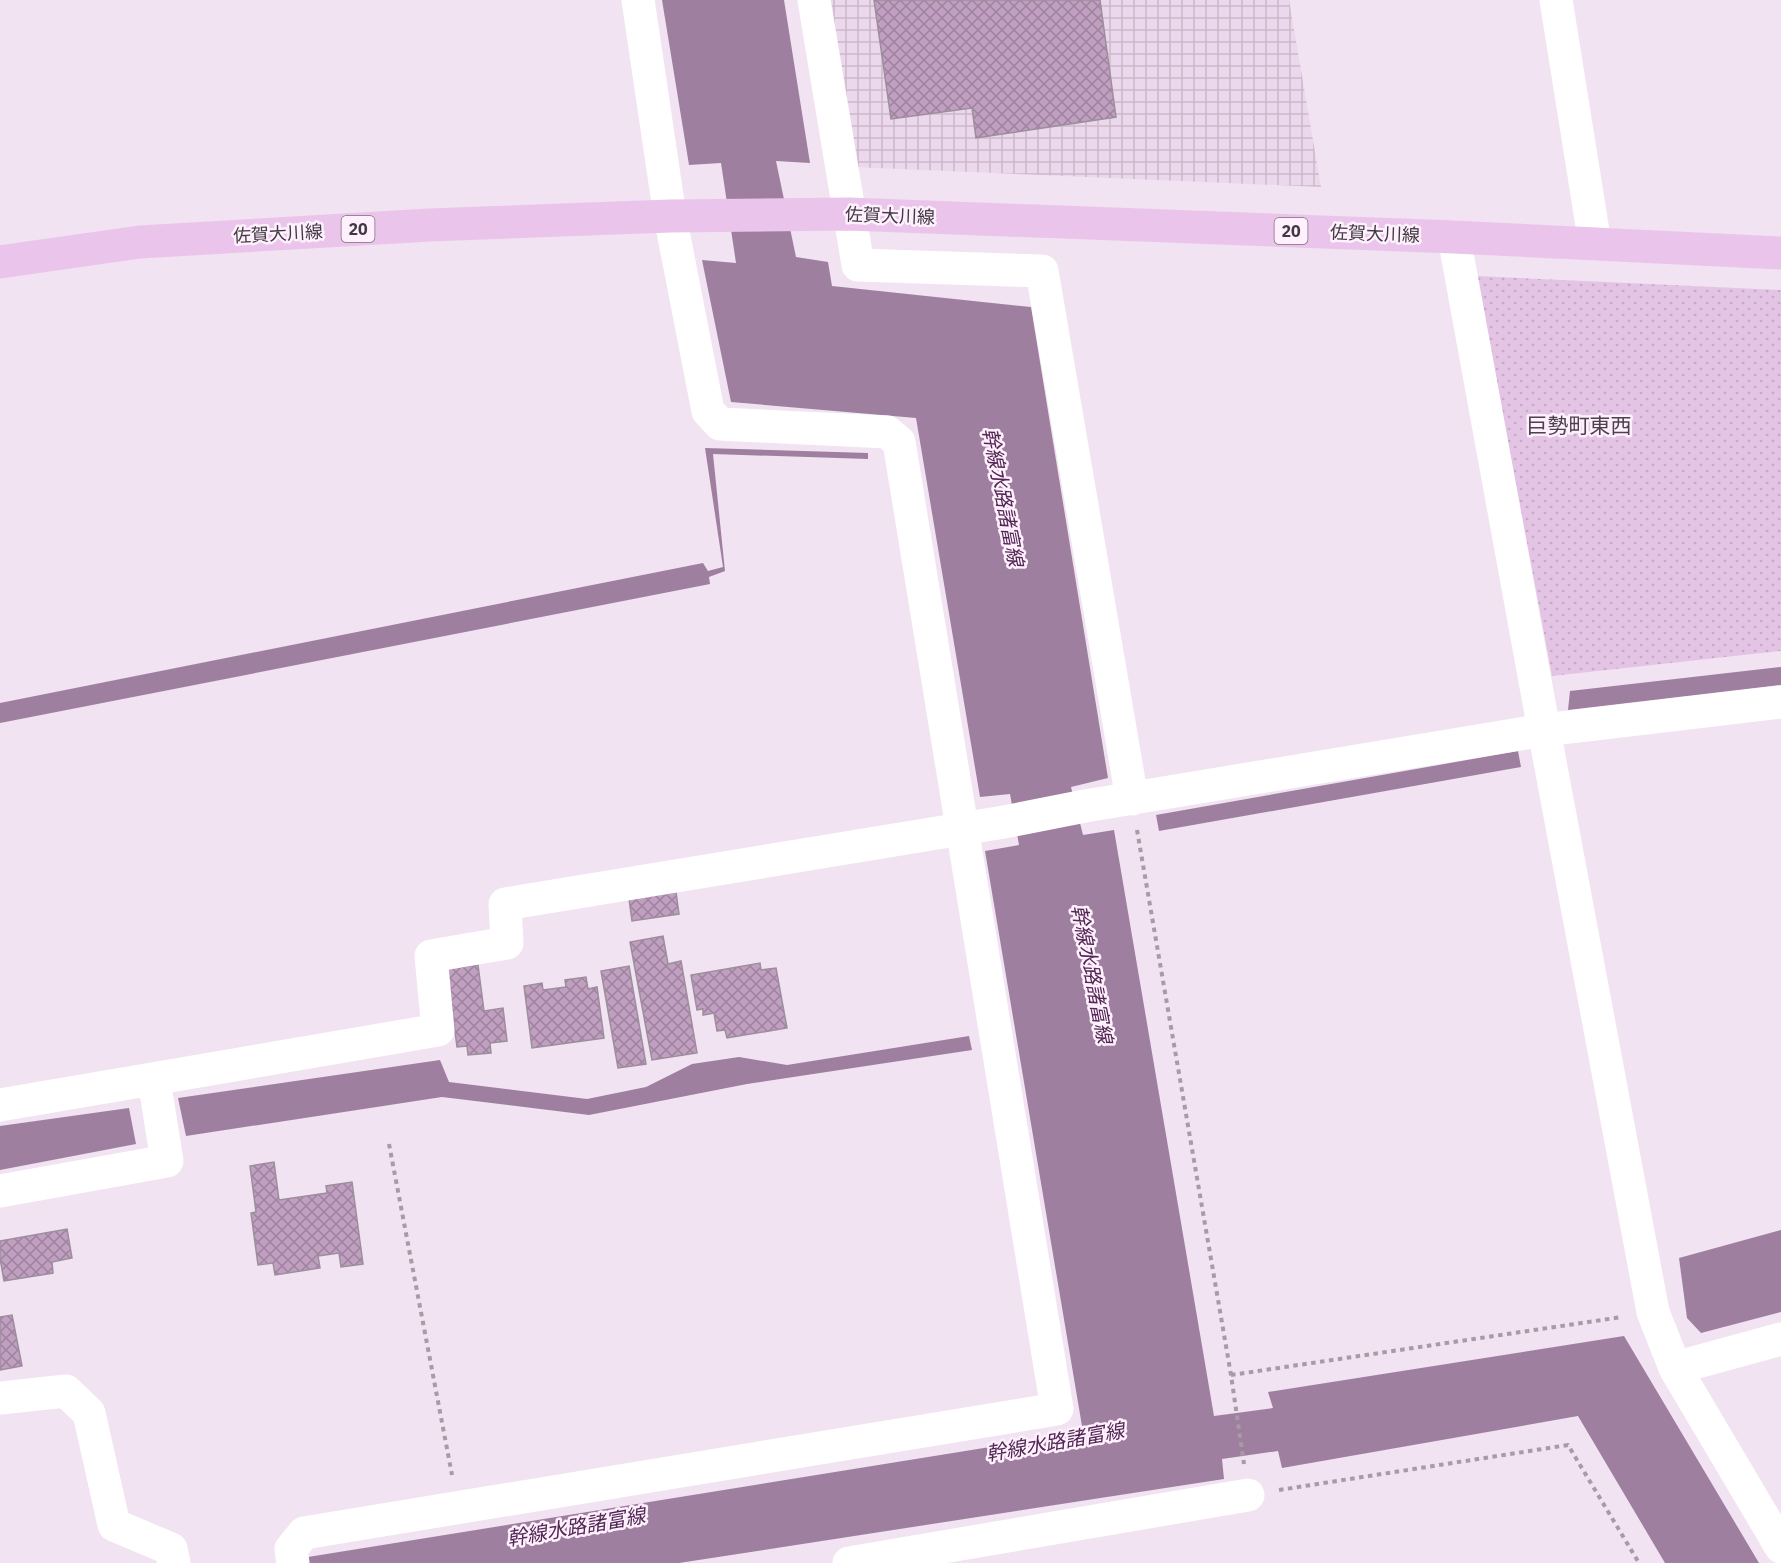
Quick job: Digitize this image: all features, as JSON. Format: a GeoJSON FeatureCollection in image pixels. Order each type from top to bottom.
{"type":"FeatureCollection","features":[{"type":"Feature","properties":{"kind":"main road","name":"佐賀大川線"},"geometry":{"type":"LineString","coordinates":[[0,262],[140,242],[430,225],[670,216],[802,214],[1454,237],[1781,253]]}},
{"type":"Feature","properties":{"kind":"street"},"geometry":{"type":"LineString","coordinates":[[293,1563],[291,1549],[304,1533],[1057,1409],[899,442],[887,432],[720,424],[708,411],[670,216],[638,0]]}},
{"type":"Feature","properties":{"kind":"street"},"geometry":{"type":"LineString","coordinates":[[814,0],[858,265],[1042,271],[1132,799]]}},
{"type":"Feature","properties":{"kind":"street"},"geometry":{"type":"LineString","coordinates":[[1556,0],[1595,244]]}},
{"type":"Feature","properties":{"kind":"street"},"geometry":{"type":"LineString","coordinates":[[1454,237],[1653,1312],[1675,1368],[1781,1547]]}},
{"type":"Feature","properties":{"kind":"street"},"geometry":{"type":"LineString","coordinates":[[0,1105],[438,1030],[431,956],[507,943],[505,904],[1544,730],[1781,702]]}},
{"type":"Feature","properties":{"kind":"street"},"geometry":{"type":"LineString","coordinates":[[0,1191],[167,1161],[154,1080]]}},
{"type":"Feature","properties":{"kind":"street"},"geometry":{"type":"LineString","coordinates":[[1675,1368],[1781,1340]]}},
{"type":"Feature","properties":{"kind":"street"},"geometry":{"type":"LineString","coordinates":[[0,1398],[66,1391],[89,1413],[114,1525],[171,1548],[174,1563]]}},
{"type":"Feature","properties":{"kind":"street"},"geometry":{"type":"LineString","coordinates":[[849,1563],[1248,1495]]}},
{"type":"Feature","properties":{"kind":"path"},"geometry":{"type":"LineString","coordinates":[[1132,799],[1231,1375],[1248,1495],[1568,1444],[1640,1563]]}},
{"type":"Feature","properties":{"kind":"path"},"geometry":{"type":"LineString","coordinates":[[389,1144],[458,1508]]}},
{"type":"Feature","properties":{"kind":"path"},"geometry":{"type":"LineString","coordinates":[[1231,1375],[1653,1312]]}},
{"type":"Feature","properties":{"kind":"shaded area"},"geometry":{"type":"Polygon","coordinates":[[[825,0],[1289,0],[1321,187],[852,167],[825,0]]]}},
{"type":"Feature","properties":{"kind":"shaded area"},"geometry":{"type":"Polygon","coordinates":[[[1477,276],[1781,290],[1781,651],[1552,676],[1477,276]]]}},
{"type":"Feature","properties":{"kind":"water","name":"幹線水路諸富線"},"geometry":{"type":"Polygon","coordinates":[[[662,0],[784,0],[810,163],[776,161],[796,257],[828,262],[832,286],[1031,307],[1108,778],[1071,787],[1083,835],[1114,830],[1214,1416],[1273,1408],[1268,1392],[1624,1336],[1759,1563],[1665,1563],[1578,1416],[1282,1468],[1278,1451],[1222,1459],[1224,1479],[679,1563],[309,1563],[308,1557],[1083,1432],[985,851],[1019,845],[1010,794],[980,797],[916,418],[731,402],[702,260],[736,263],[721,163],[689,165],[662,0]]]}},
{"type":"Feature","properties":{"kind":"water"},"geometry":{"type":"Polygon","coordinates":[[[705,448],[868,453],[868,459],[713,454],[725,571],[709,577],[710,584],[0,723],[0,703],[703,563],[708,571],[723,567],[705,448]]]}},
{"type":"Feature","properties":{"kind":"water"},"geometry":{"type":"Polygon","coordinates":[[[1781,667],[1781,685],[1568,710],[1570,691],[1781,667]]]}},
{"type":"Feature","properties":{"kind":"water"},"geometry":{"type":"Polygon","coordinates":[[[1518,751],[1521,767],[1159,831],[1156,815],[1518,751]]]}},
{"type":"Feature","properties":{"kind":"water"},"geometry":{"type":"Polygon","coordinates":[[[969,1036],[972,1050],[747,1084],[589,1115],[442,1097],[186,1136],[178,1098],[440,1060],[449,1082],[587,1099],[646,1087],[692,1064],[739,1057],[787,1065],[969,1036]]]}},
{"type":"Feature","properties":{"kind":"water"},"geometry":{"type":"Polygon","coordinates":[[[129,1108],[136,1144],[0,1170],[0,1126],[129,1108]]]}},
{"type":"Feature","properties":{"kind":"water"},"geometry":{"type":"Polygon","coordinates":[[[1781,1230],[1781,1312],[1701,1333],[1687,1318],[1679,1258],[1781,1230]]]}},
{"type":"Feature","properties":{"kind":"building"},"geometry":{"type":"Polygon","coordinates":[[[874,0],[1100,0],[1116,117],[976,138],[972,108],[891,119],[874,0]]]}},
{"type":"Feature","properties":{"kind":"building"},"geometry":{"type":"Polygon","coordinates":[[[676,892],[679,914],[632,921],[629,899],[676,892]]]}},
{"type":"Feature","properties":{"kind":"building"},"geometry":{"type":"Polygon","coordinates":[[[663,936],[668,964],[681,961],[697,1053],[652,1060],[630,942],[663,936]]]}},
{"type":"Feature","properties":{"kind":"building"},"geometry":{"type":"Polygon","coordinates":[[[760,963],[761,970],[776,968],[787,1028],[727,1038],[725,1030],[717,1031],[714,1013],[703,1015],[703,1009],[697,1010],[691,975],[760,963]]]}},
{"type":"Feature","properties":{"kind":"building"},"geometry":{"type":"Polygon","coordinates":[[[478,965],[484,1011],[503,1008],[507,1041],[490,1043],[491,1053],[468,1055],[467,1046],[457,1047],[447,968],[478,965]]]}},
{"type":"Feature","properties":{"kind":"building"},"geometry":{"type":"Polygon","coordinates":[[[629,966],[646,1064],[618,1068],[601,971],[629,966]]]}},
{"type":"Feature","properties":{"kind":"building"},"geometry":{"type":"Polygon","coordinates":[[[586,977],[588,989],[597,987],[604,1038],[532,1048],[524,986],[542,983],[543,990],[566,987],[565,980],[586,977]]]}},
{"type":"Feature","properties":{"kind":"building"},"geometry":{"type":"Polygon","coordinates":[[[274,1162],[279,1200],[327,1193],[326,1186],[352,1182],[363,1264],[341,1267],[339,1253],[318,1256],[320,1268],[275,1275],[273,1263],[258,1265],[251,1213],[256,1212],[250,1166],[274,1162]]]}},
{"type":"Feature","properties":{"kind":"building"},"geometry":{"type":"Polygon","coordinates":[[[67,1229],[72,1258],[52,1262],[53,1273],[4,1281],[0,1241],[67,1229]]]}},
{"type":"Feature","properties":{"kind":"building"},"geometry":{"type":"Polygon","coordinates":[[[12,1315],[22,1366],[0,1370],[0,1317],[12,1315]]]}},
{"type":"Feature","properties":{"kind":"district","name":"巨勢町東西"},"geometry":{"type":"Point","coordinates":[1579,426]}}]}
